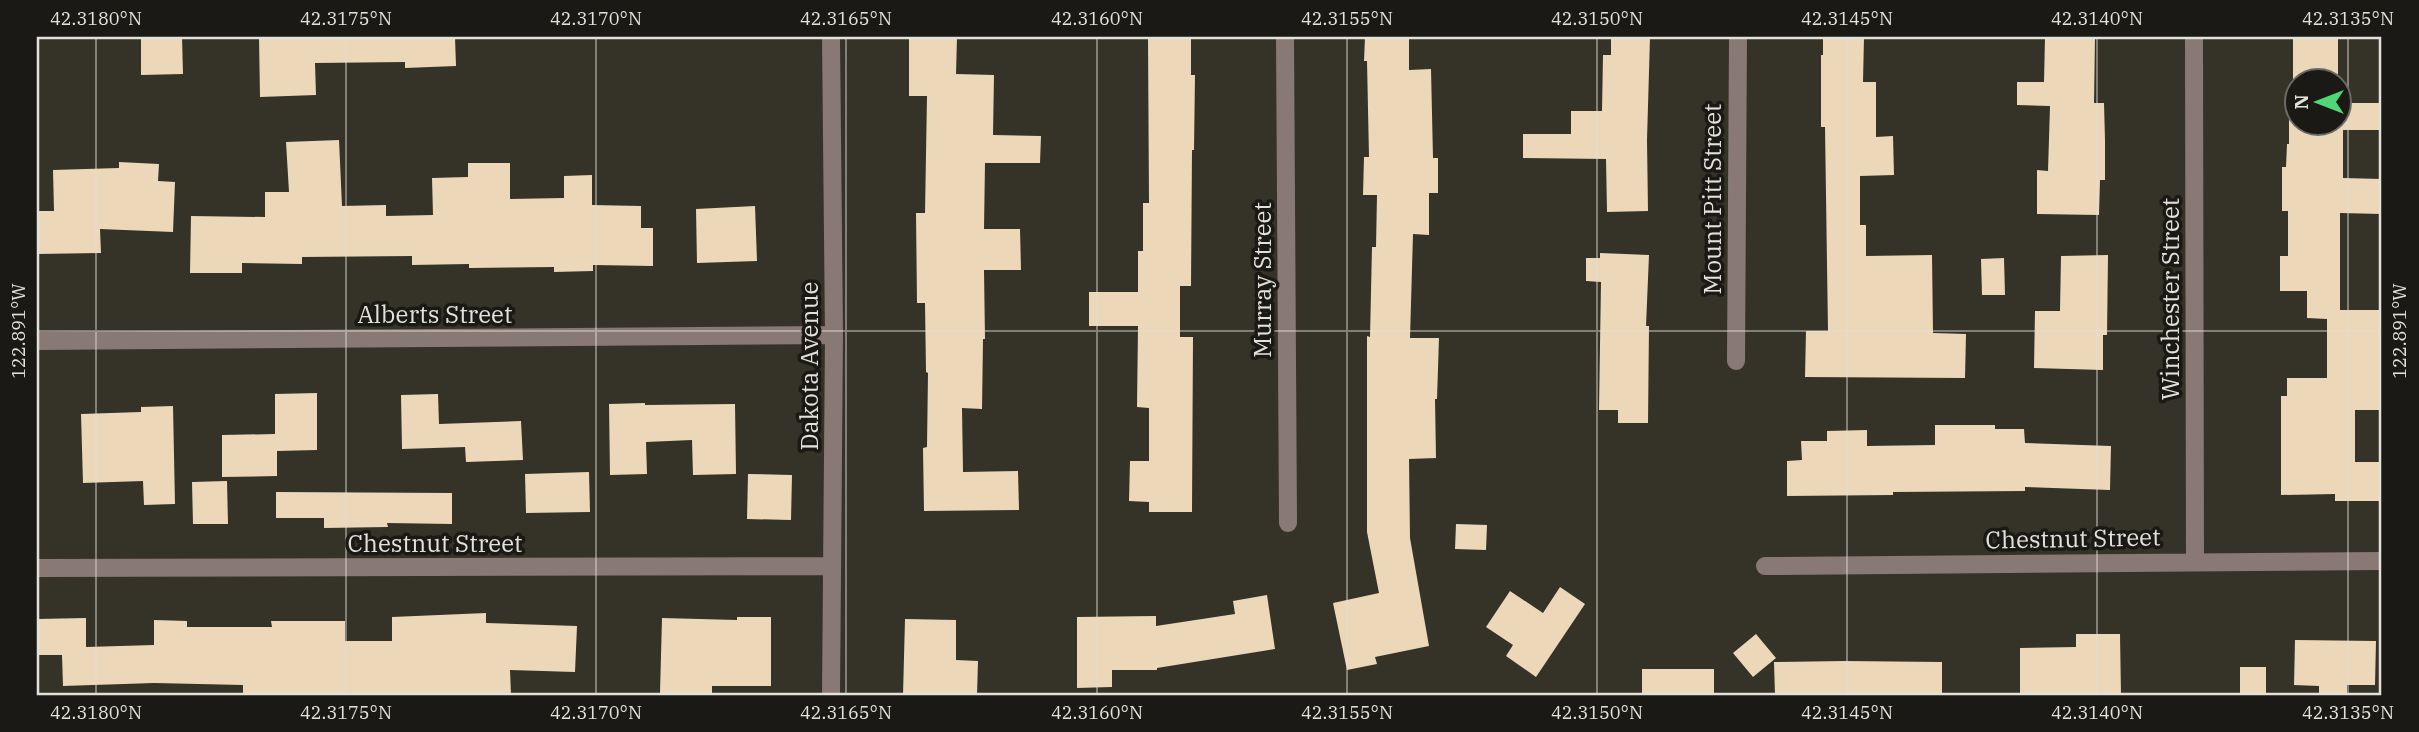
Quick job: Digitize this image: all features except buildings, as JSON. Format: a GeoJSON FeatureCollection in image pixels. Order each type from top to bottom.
{"type":"FeatureCollection","features":[{"type":"Feature","properties":{"kind":"street","name":"Dakota Avenue"},"geometry":{"type":"LineString","coordinates":[[831,37],[834,335],[831,695]]}},
{"type":"Feature","properties":{"kind":"street","name":"Murray Street"},"geometry":{"type":"LineString","coordinates":[[1285,37],[1288,523]]}},
{"type":"Feature","properties":{"kind":"street","name":"Mount Pitt Street"},"geometry":{"type":"LineString","coordinates":[[1736,361],[1738,37]]}},
{"type":"Feature","properties":{"kind":"street","name":"Winchester Street"},"geometry":{"type":"LineString","coordinates":[[2194,37],[2195,562]]}},
{"type":"Feature","properties":{"kind":"street","name":"Alberts Street"},"geometry":{"type":"LineString","coordinates":[[37,341],[834,335]]}},
{"type":"Feature","properties":{"kind":"street","name":"Chestnut Street"},"geometry":{"type":"LineString","coordinates":[[1765,566],[2382,561]]}},
{"type":"Feature","properties":{"kind":"street","name":"Chestnut Street"},"geometry":{"type":"LineString","coordinates":[[37,568],[832,566]]}}]}
